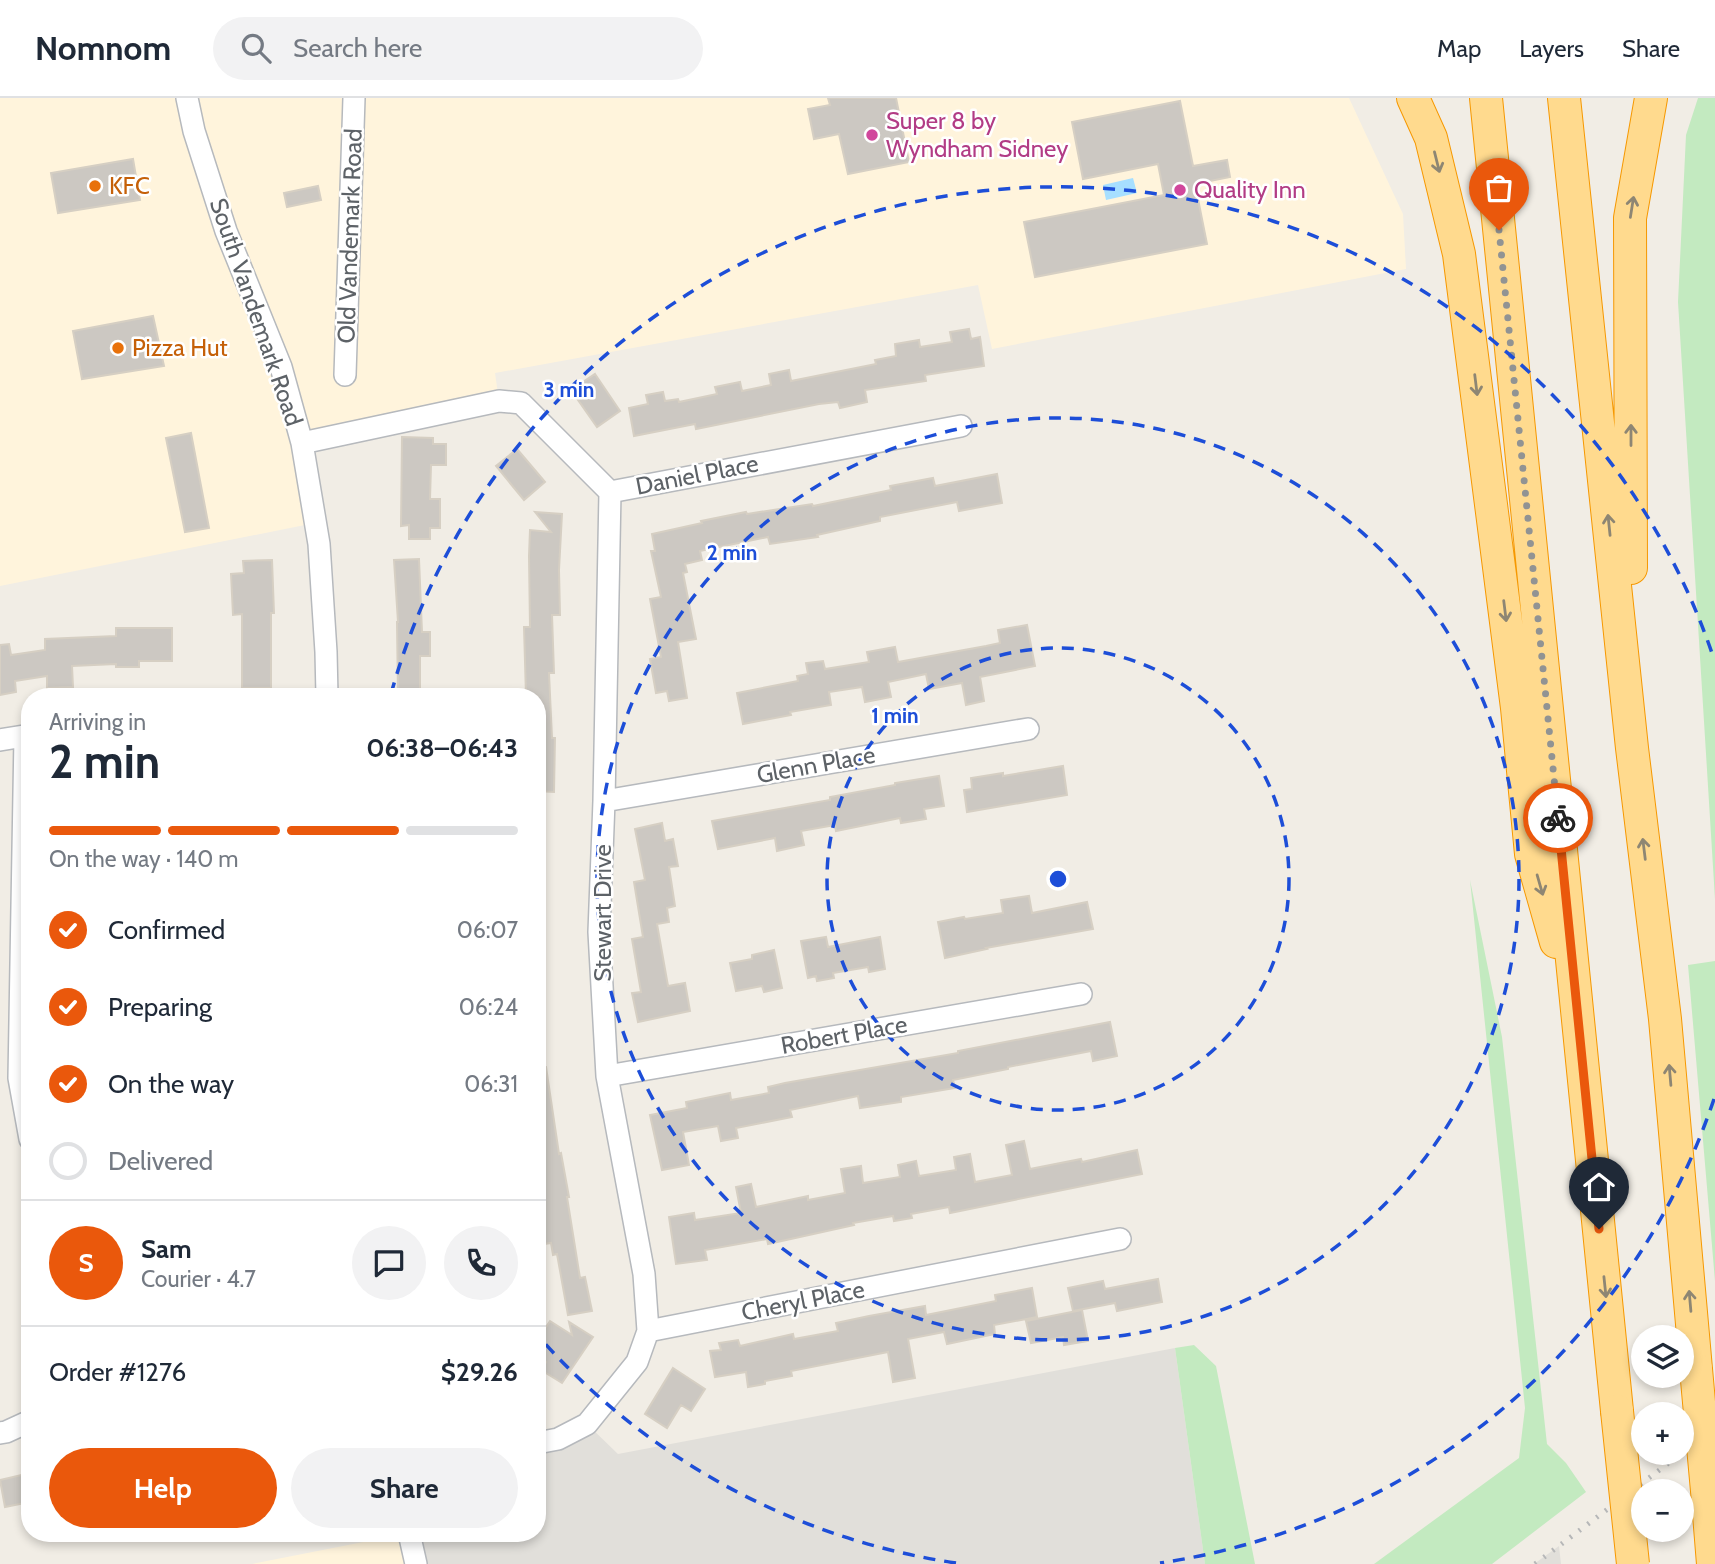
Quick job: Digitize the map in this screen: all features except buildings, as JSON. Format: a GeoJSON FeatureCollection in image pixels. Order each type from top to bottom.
{"type":"FeatureCollection","features":[{"type":"Feature","properties":{"kind":"highway"},"geometry":{"type":"LineString","coordinates":[[1413,98],[1432,138],[1460,254],[1517,708],[1531,854],[1578,1020]]}},
{"type":"Feature","properties":{"kind":"highway"},"geometry":{"type":"LineString","coordinates":[[1486,98],[1633,1564]]}},
{"type":"Feature","properties":{"kind":"highway"},"geometry":{"type":"LineString","coordinates":[[1564,98],[1632,748],[1665,1019],[1713,1564]]}},
{"type":"Feature","properties":{"kind":"highway"},"geometry":{"type":"LineString","coordinates":[[1632,748],[1630,218],[1651,98]]}},
{"type":"Feature","properties":{"kind":"street","name":"South Vandemark Road"},"geometry":{"type":"LineString","coordinates":[[187,98],[194,131],[226,231],[281,367],[302,443],[318,544],[327,688]]}},
{"type":"Feature","properties":{"kind":"street","name":"Old Vandemark Road"},"geometry":{"type":"LineString","coordinates":[[345,375],[354,98]]}},
{"type":"Feature","properties":{"kind":"street","name":"Daniel Place"},"geometry":{"type":"LineString","coordinates":[[302,443],[499,401],[521,403],[610,492],[961,425]]}},
{"type":"Feature","properties":{"kind":"street","name":"Stewart Drive"},"geometry":{"type":"LineString","coordinates":[[610,492],[599,933],[607,1076],[644,1274],[648,1331]]}},
{"type":"Feature","properties":{"kind":"street","name":"Glenn Place"},"geometry":{"type":"LineString","coordinates":[[604,802],[1028,729]]}},
{"type":"Feature","properties":{"kind":"street"},"geometry":{"type":"LineString","coordinates":[[0,740],[21,736]]}},
{"type":"Feature","properties":{"kind":"street"},"geometry":{"type":"LineString","coordinates":[[21,992],[21,1089]]}},
{"type":"Feature","properties":{"kind":"street","name":"Robert Place"},"geometry":{"type":"LineString","coordinates":[[607,1076],[1081,994]]}},
{"type":"Feature","properties":{"kind":"street","name":"Cheryl Place"},"geometry":{"type":"LineString","coordinates":[[648,1331],[1120,1239]]}},
{"type":"Feature","properties":{"kind":"street"},"geometry":{"type":"LineString","coordinates":[[546,1441],[558,1439],[587,1424],[637,1362],[648,1331]]}},
{"type":"Feature","properties":{"kind":"street"},"geometry":{"type":"LineString","coordinates":[[0,1433],[21,1425]]}},
{"type":"Feature","properties":{"kind":"street"},"geometry":{"type":"LineString","coordinates":[[411,1542],[416,1564]]}},
{"type":"Feature","properties":{"kind":"shaded area"},"geometry":{"type":"Polygon","coordinates":[[[0,98],[1349,98],[1403,214],[1406,269],[992,349],[978,285],[495,373],[499,401],[302,443],[315,523],[0,586],[0,98]]]}},
{"type":"Feature","properties":{"kind":"shaded area"},"geometry":{"type":"Polygon","coordinates":[[[1175,1348],[1205,1564],[416,1564],[411,1542],[546,1542],[546,1440],[587,1424],[618,1454],[1175,1348]]]}},
{"type":"Feature","properties":{"kind":"shaded area"},"geometry":{"type":"Polygon","coordinates":[[[363,1542],[411,1542],[416,1564],[252,1564],[363,1542]]]}},
{"type":"Feature","properties":{"kind":"shaded area"},"geometry":{"type":"Polygon","coordinates":[[[1559,1546],[1561,1564],[1534,1564],[1559,1546]]]}},
{"type":"Feature","properties":{"kind":"green space"},"geometry":{"type":"Polygon","coordinates":[[[1698,98],[1715,98],[1715,899],[1678,302],[1686,135],[1698,98]]]}},
{"type":"Feature","properties":{"kind":"green space"},"geometry":{"type":"Polygon","coordinates":[[[1470,880],[1502,1037],[1547,1444],[1566,1463],[1586,1492],[1492,1564],[1374,1564],[1519,1458],[1525,1408],[1470,880]]]}},
{"type":"Feature","properties":{"kind":"green space"},"geometry":{"type":"Polygon","coordinates":[[[1715,961],[1715,1281],[1688,965],[1715,961]]]}},
{"type":"Feature","properties":{"kind":"green space"},"geometry":{"type":"Polygon","coordinates":[[[1194,1345],[1216,1366],[1255,1564],[1205,1564],[1175,1348],[1194,1345]]]}},
{"type":"Feature","properties":{"kind":"water"},"geometry":{"type":"Polygon","coordinates":[[[1133,178],[1137,193],[1106,200],[1103,185],[1133,178]]]}},
{"type":"Feature","properties":{"kind":"railway"},"geometry":{"type":"LineString","coordinates":[[1535,1564],[1715,1428]]}},
{"type":"Feature","properties":{"kind":"way so far"},"geometry":{"type":"LineString","coordinates":[[1499,230],[1558,818]]}},
{"type":"Feature","properties":{"kind":"place","name":"Super 8 by Wyndham Sidney"},"geometry":{"type":"Point","coordinates":[872,135]}},
{"type":"Feature","properties":{"kind":"place","name":"KFC"},"geometry":{"type":"Point","coordinates":[95,186]}},
{"type":"Feature","properties":{"kind":"place","name":"Quality Inn"},"geometry":{"type":"Point","coordinates":[1180,190]}},
{"type":"Feature","properties":{"kind":"place","name":"Pizza Hut"},"geometry":{"type":"Point","coordinates":[118,348]}},
{"type":"Feature","properties":{"kind":"route"},"geometry":{"type":"LineString","coordinates":[[1558,818],[1599,1229]]}}]}
